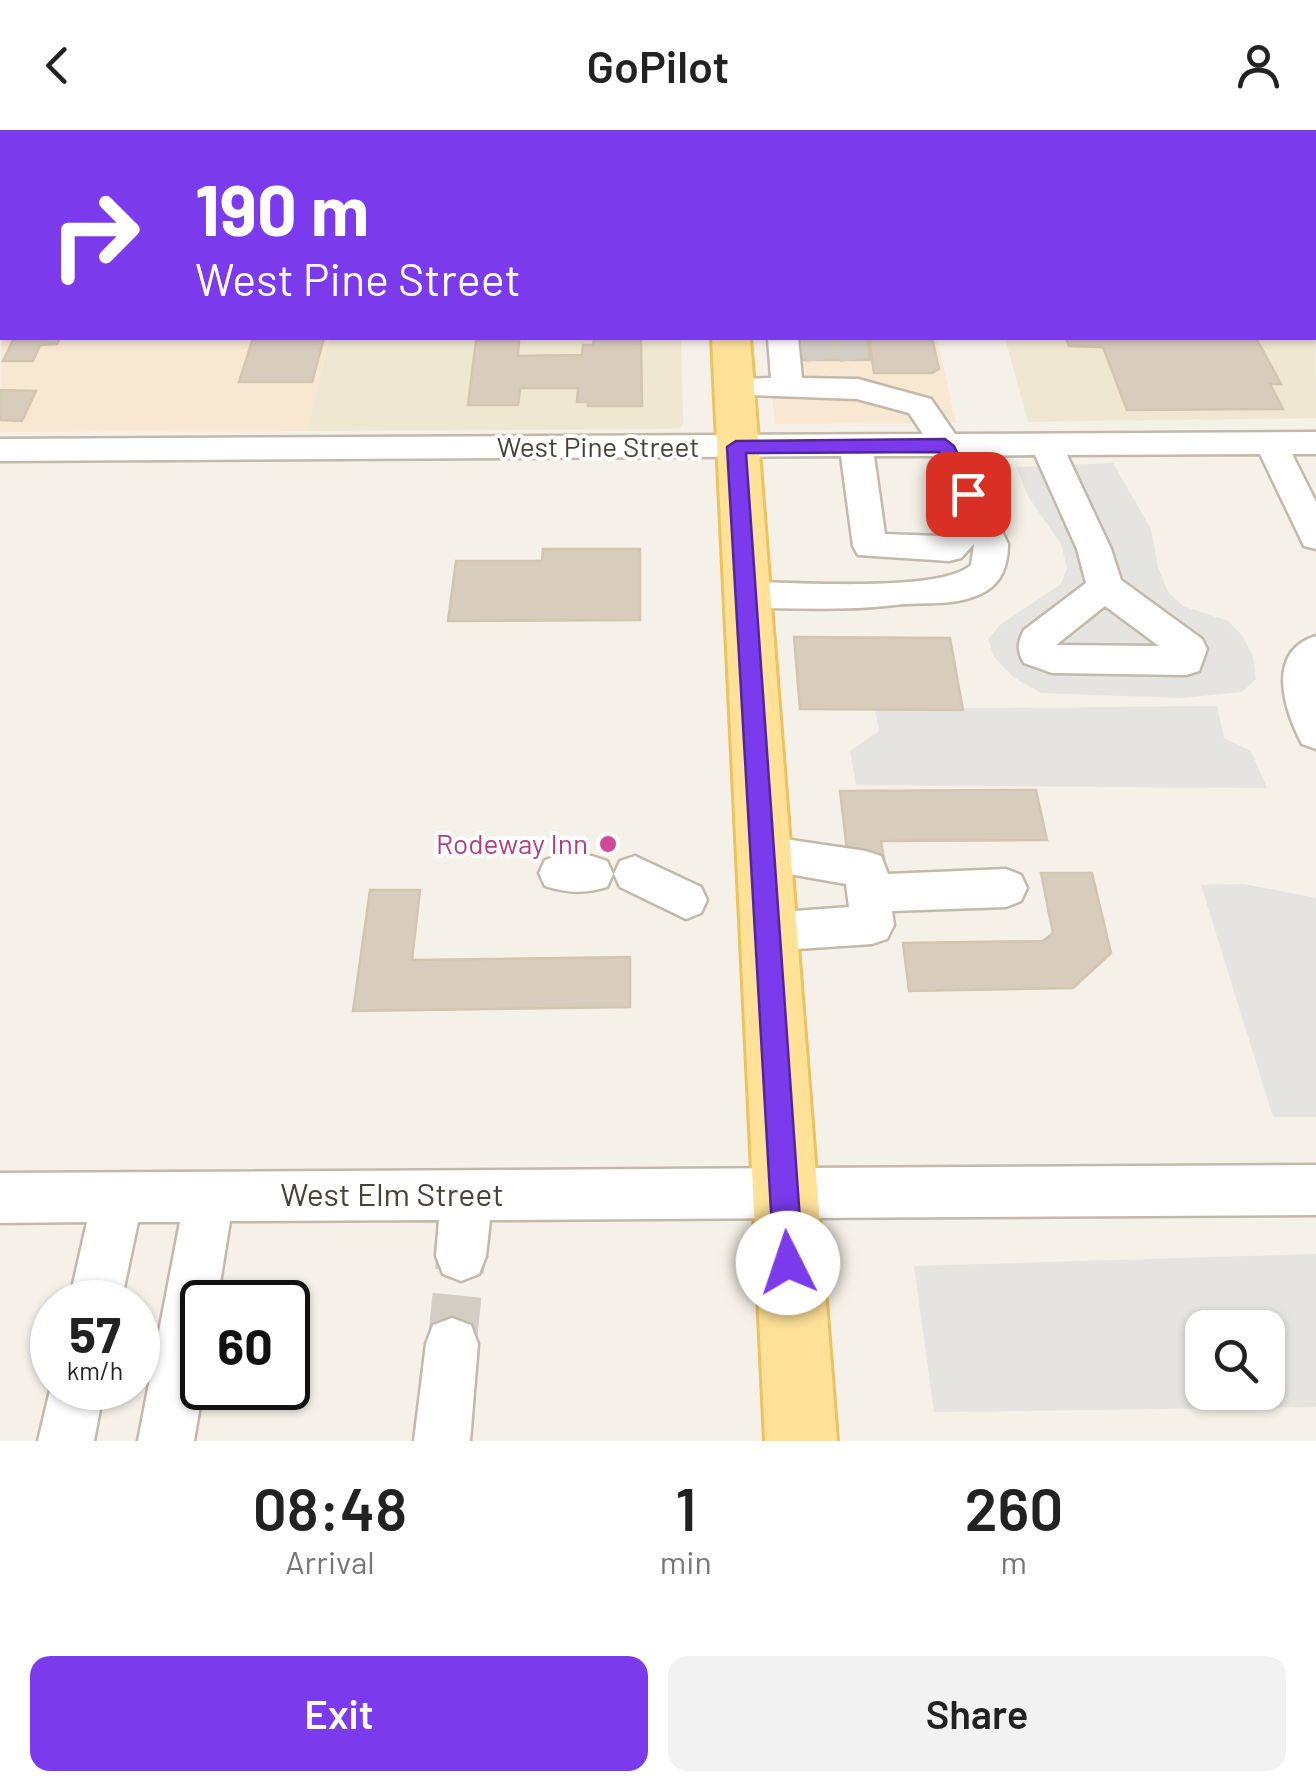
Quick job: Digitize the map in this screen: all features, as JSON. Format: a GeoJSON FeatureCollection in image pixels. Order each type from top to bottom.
{"type":"FeatureCollection","features":[{"type":"Feature","properties":{"kind":"main road"},"geometry":{"type":"LineString","coordinates":[[730,340],[801,1441]]}},
{"type":"Feature","properties":{"kind":"street"},"geometry":{"type":"LineString","coordinates":[[783,340],[787,387]]}},
{"type":"Feature","properties":{"kind":"street"},"geometry":{"type":"LineString","coordinates":[[733,387],[787,387],[822,374],[856,374],[920,406],[951,457],[991,544],[992,561],[986,574],[971,585],[896,594],[747,595]]}},
{"type":"Feature","properties":{"kind":"street","name":"West Pine Street"},"geometry":{"type":"LineString","coordinates":[[0,450],[856,446],[951,457],[1046,445],[1316,443]]}},
{"type":"Feature","properties":{"kind":"street"},"geometry":{"type":"LineString","coordinates":[[1271,444],[1316,538]]}},
{"type":"Feature","properties":{"kind":"street"},"geometry":{"type":"LineString","coordinates":[[1046,445],[1094,549],[1105,587]]}},
{"type":"Feature","properties":{"kind":"street"},"geometry":{"type":"LineString","coordinates":[[856,446],[870,546],[950,549],[958,542],[951,457]]}},
{"type":"Feature","properties":{"kind":"street"},"geometry":{"type":"LineString","coordinates":[[1316,650],[1304,660],[1301,682],[1316,733]]}},
{"type":"Feature","properties":{"kind":"street"},"geometry":{"type":"LineString","coordinates":[[764,854],[866,869],[872,925],[768,932]]}},
{"type":"Feature","properties":{"kind":"street"},"geometry":{"type":"LineString","coordinates":[[635,874],[686,900]]}},
{"type":"Feature","properties":{"kind":"street"},"geometry":{"type":"LineString","coordinates":[[868,893],[1006,888]]}},
{"type":"Feature","properties":{"kind":"street","name":"West Elm Street"},"geometry":{"type":"LineString","coordinates":[[0,1198],[1316,1190]]}},
{"type":"Feature","properties":{"kind":"street"},"geometry":{"type":"LineString","coordinates":[[461,1256],[468,1194]]}},
{"type":"Feature","properties":{"kind":"street"},"geometry":{"type":"LineString","coordinates":[[166,1441],[210,1196]]}},
{"type":"Feature","properties":{"kind":"street"},"geometry":{"type":"LineString","coordinates":[[100,1280],[118,1197]]}},
{"type":"Feature","properties":{"kind":"street"},"geometry":{"type":"LineString","coordinates":[[442,1441],[452,1344]]}},
{"type":"Feature","properties":{"kind":"street"},"geometry":{"type":"LineString","coordinates":[[66,1441],[72,1410]]}},
{"type":"Feature","properties":{"kind":"shaded area"},"geometry":{"type":"Polygon","coordinates":[[[1,340],[330,340],[307,431],[0,432],[1,340]]]}},
{"type":"Feature","properties":{"kind":"shaded area"},"geometry":{"type":"Polygon","coordinates":[[[330,340],[681,340],[683,424],[679,429],[307,431],[330,340]]]}},
{"type":"Feature","properties":{"kind":"shaded area"},"geometry":{"type":"Polygon","coordinates":[[[766,340],[937,340],[956,423],[775,424],[766,340]]]}},
{"type":"Feature","properties":{"kind":"shaded area"},"geometry":{"type":"Polygon","coordinates":[[[1006,340],[1316,340],[1316,418],[1028,422],[1006,340]]]}},
{"type":"Feature","properties":{"kind":"shaded area"},"geometry":{"type":"Polygon","coordinates":[[[1113,463],[1151,529],[1158,567],[1168,592],[1183,606],[1228,621],[1242,635],[1253,657],[1256,679],[1242,692],[1182,698],[1041,693],[1013,677],[994,657],[988,639],[1001,624],[1061,584],[1067,568],[1061,544],[1029,498],[1016,467],[1113,463]]]}},
{"type":"Feature","properties":{"kind":"shaded area"},"geometry":{"type":"Polygon","coordinates":[[[1217,706],[1224,738],[1251,751],[1267,788],[856,785],[850,751],[879,731],[875,709],[1217,706]]]}},
{"type":"Feature","properties":{"kind":"shaded area"},"geometry":{"type":"Polygon","coordinates":[[[1244,884],[1316,898],[1316,1117],[1273,1117],[1201,885],[1244,884]]]}},
{"type":"Feature","properties":{"kind":"shaded area"},"geometry":{"type":"Polygon","coordinates":[[[1316,1254],[1316,1407],[1285,1407],[1285,1310],[1185,1310],[1185,1409],[934,1412],[914,1266],[1316,1254]]]}},
{"type":"Feature","properties":{"kind":"building"},"geometry":{"type":"Polygon","coordinates":[[[13,340],[59,340],[57,344],[40,345],[33,361],[3,361],[13,340]]]}},
{"type":"Feature","properties":{"kind":"building"},"geometry":{"type":"Polygon","coordinates":[[[252,340],[323,340],[312,382],[239,382],[252,340]]]}},
{"type":"Feature","properties":{"kind":"building"},"geometry":{"type":"Polygon","coordinates":[[[594,340],[641,340],[642,406],[588,406],[588,402],[577,402],[578,388],[520,388],[518,405],[468,405],[476,341],[519,341],[518,356],[582,355],[583,345],[593,345],[594,340]]]}},
{"type":"Feature","properties":{"kind":"building"},"geometry":{"type":"Polygon","coordinates":[[[790,340],[867,340],[870,360],[792,360],[790,340]]]}},
{"type":"Feature","properties":{"kind":"building"},"geometry":{"type":"Polygon","coordinates":[[[869,340],[932,340],[939,369],[932,373],[874,373],[869,340]]]}},
{"type":"Feature","properties":{"kind":"building"},"geometry":{"type":"Polygon","coordinates":[[[1067,340],[1257,340],[1281,384],[1270,384],[1283,409],[1127,410],[1103,347],[1069,346],[1067,340]]]}},
{"type":"Feature","properties":{"kind":"building"},"geometry":{"type":"Polygon","coordinates":[[[0,390],[36,391],[22,421],[0,420],[0,390]]]}},
{"type":"Feature","properties":{"kind":"building"},"geometry":{"type":"Polygon","coordinates":[[[543,549],[640,549],[640,620],[448,621],[456,561],[542,561],[543,549]]]}},
{"type":"Feature","properties":{"kind":"building"},"geometry":{"type":"Polygon","coordinates":[[[794,637],[950,638],[963,710],[800,709],[794,637]]]}},
{"type":"Feature","properties":{"kind":"building"},"geometry":{"type":"Polygon","coordinates":[[[1036,790],[1047,840],[881,841],[884,859],[848,859],[840,791],[1036,790]]]}},
{"type":"Feature","properties":{"kind":"building"},"geometry":{"type":"Polygon","coordinates":[[[1041,873],[1092,873],[1111,953],[1073,988],[909,991],[903,943],[1043,941],[1053,933],[1041,873]]]}},
{"type":"Feature","properties":{"kind":"building"},"geometry":{"type":"Polygon","coordinates":[[[370,890],[420,890],[412,960],[630,957],[630,1007],[353,1011],[370,890]]]}},
{"type":"Feature","properties":{"kind":"tunnel"},"geometry":{"type":"LineString","coordinates":[[817,340],[820,360]]}},
{"type":"Feature","properties":{"kind":"tunnel"},"geometry":{"type":"LineString","coordinates":[[851,340],[854,360]]}},
{"type":"Feature","properties":{"kind":"tunnel"},"geometry":{"type":"LineString","coordinates":[[452,1344],[461,1256]]}},
{"type":"Feature","properties":{"kind":"place","name":"Rodeway Inn"},"geometry":{"type":"Point","coordinates":[608,844]}},
{"type":"Feature","properties":{"kind":"route"},"geometry":{"type":"LineString","coordinates":[[788,1263],[761,786],[736,447],[945,446],[968,494]]}}]}
